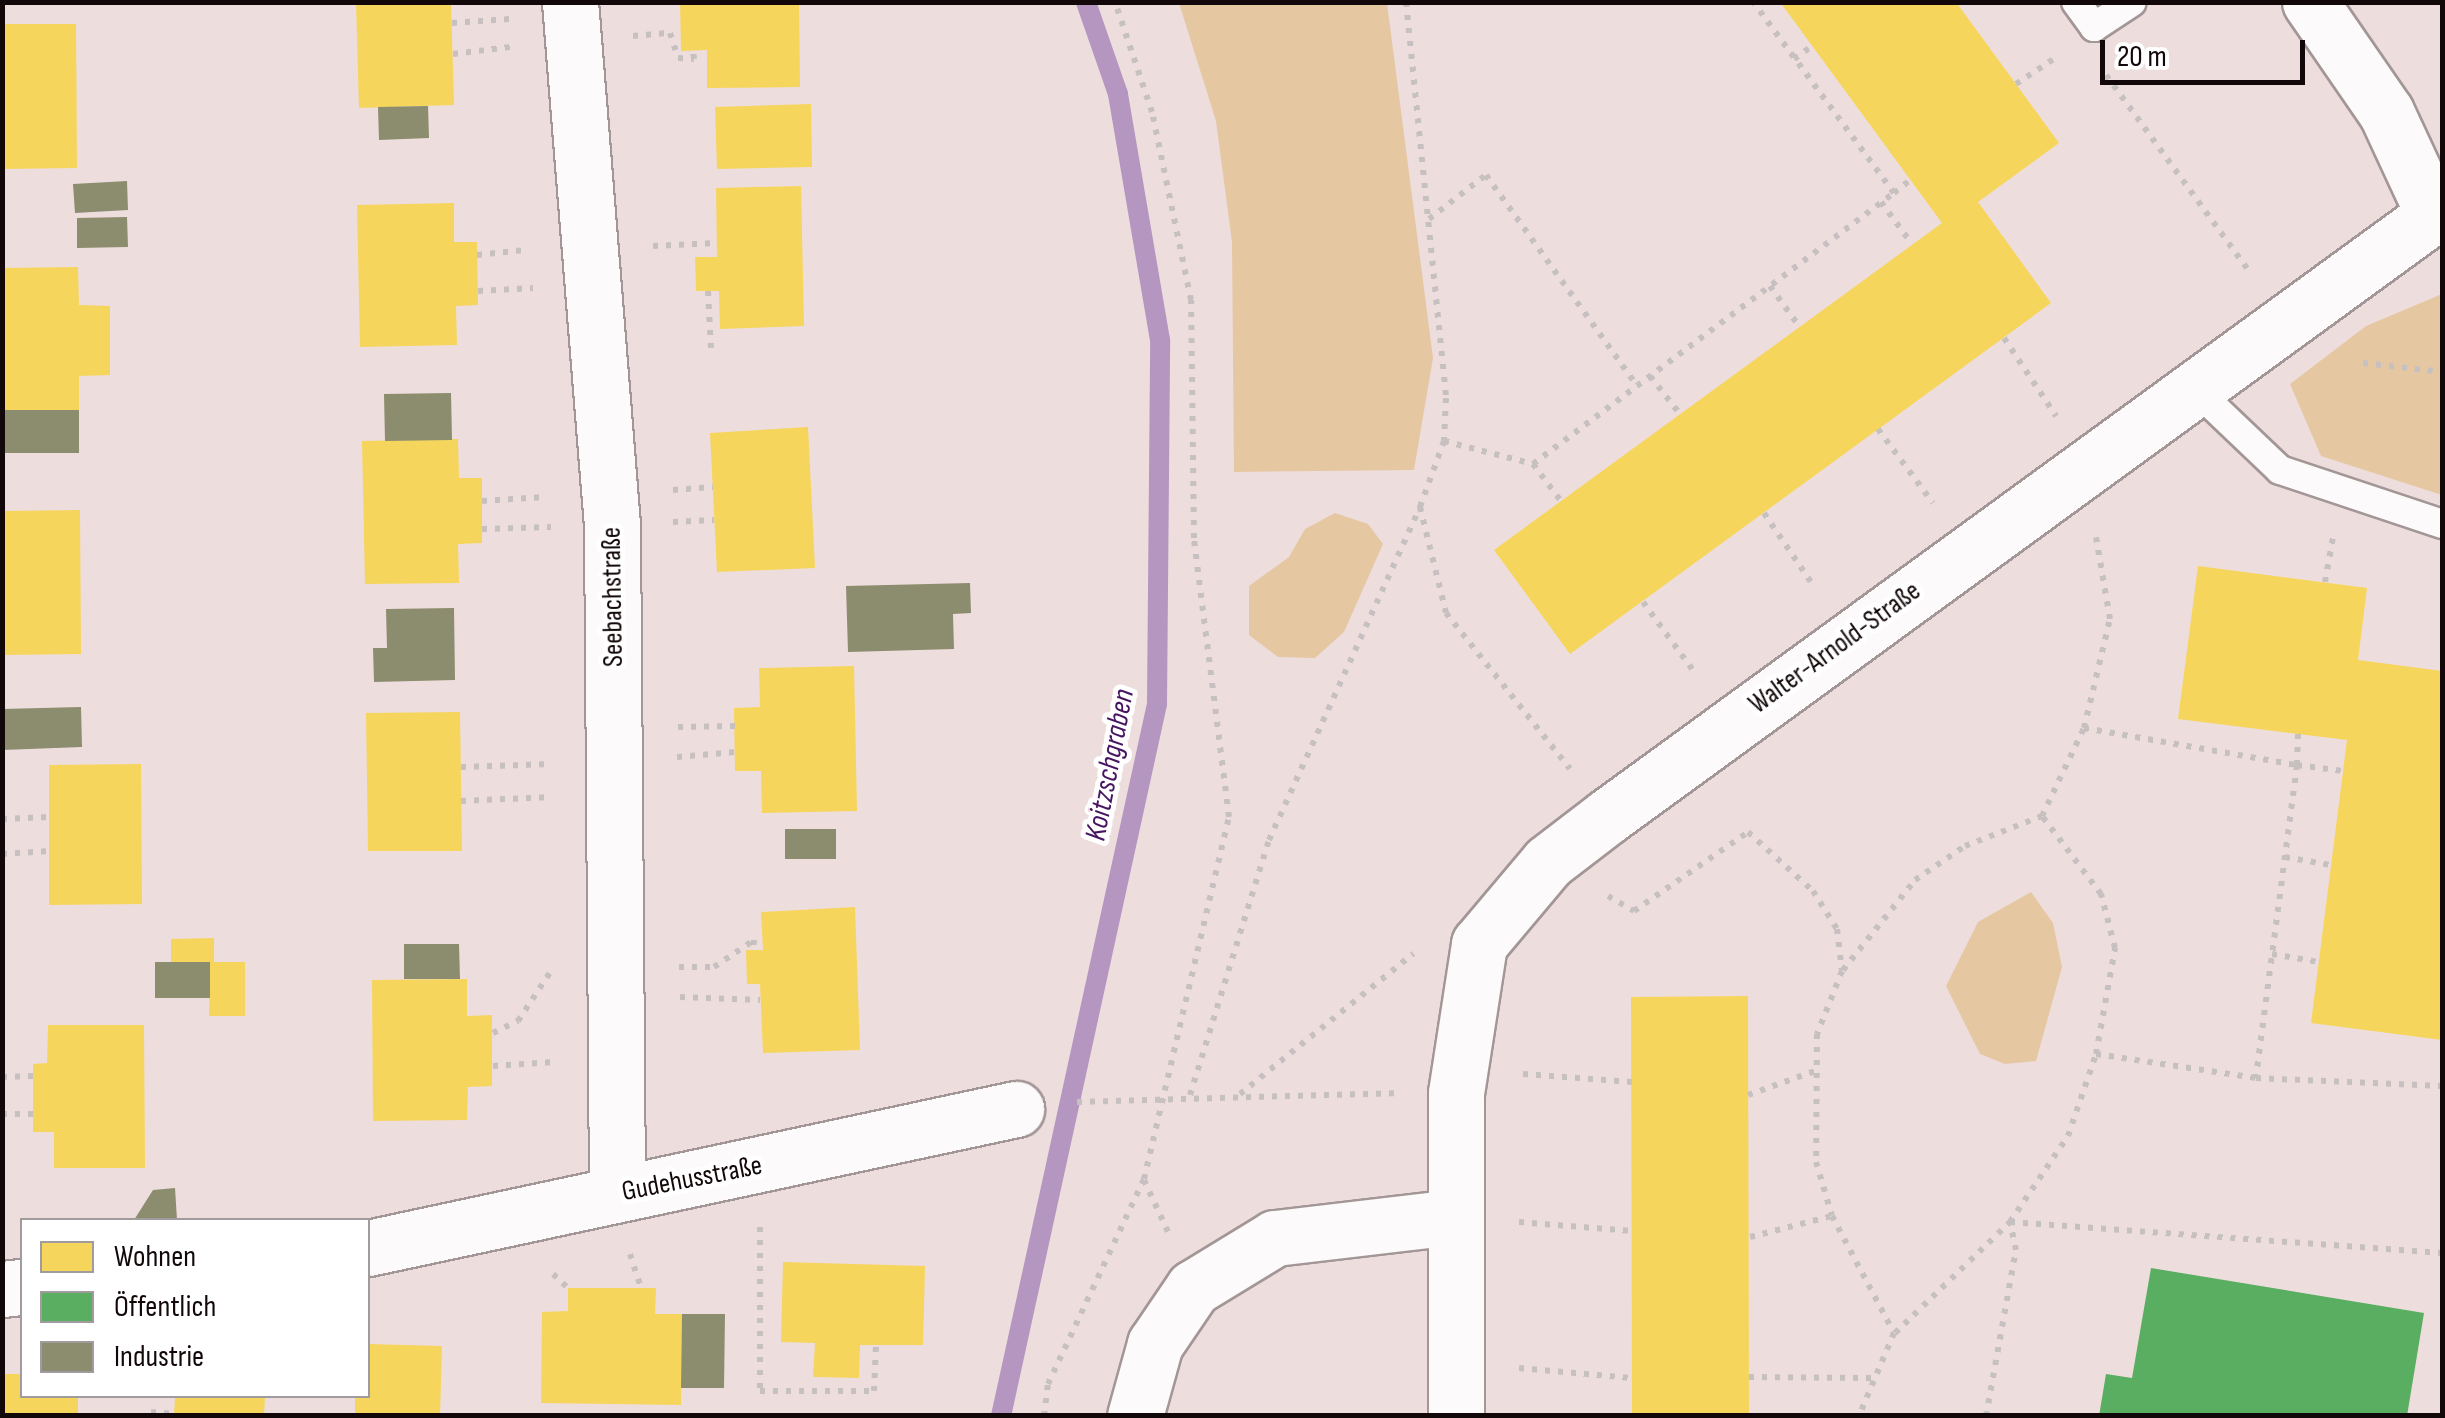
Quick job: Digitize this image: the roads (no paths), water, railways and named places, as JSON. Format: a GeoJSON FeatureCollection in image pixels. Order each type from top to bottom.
{"type":"FeatureCollection","features":[{"type":"Feature","properties":{"kind":"street"},"geometry":{"type":"LineString","coordinates":[[2310,2],[2386,112],[2437,210]]}},
{"type":"Feature","properties":{"kind":"street","name":"Seebachstraße"},"geometry":{"type":"LineString","coordinates":[[572,21],[612,525],[618,777],[617,1194]]}},
{"type":"Feature","properties":{"kind":"street","name":"Walter-Arnold-Straße"},"geometry":{"type":"LineString","coordinates":[[1454,1217],[1458,1081],[1479,944],[1548,862],[1732,722],[2077,476],[2437,210]]}},
{"type":"Feature","properties":{"kind":"street","name":"Gudehusstraße"},"geometry":{"type":"LineString","coordinates":[[370,1248],[1016,1109]]}},
{"type":"Feature","properties":{"kind":"street"},"geometry":{"type":"LineString","coordinates":[[1135,1416],[1155,1344],[1194,1288],[1275,1238],[1454,1217],[1456,1389]]}},
{"type":"Feature","properties":{"kind":"lane"},"geometry":{"type":"LineString","coordinates":[[2076,2],[2088,34],[2132,2]]}},
{"type":"Feature","properties":{"kind":"lane"},"geometry":{"type":"LineString","coordinates":[[2195,389],[2280,470],[2442,524]]}},
{"type":"Feature","properties":{"kind":"waterway","name":"Koitzschgraben"},"geometry":{"type":"LineString","coordinates":[[1001,1416],[1157,704],[1160,340],[1118,94],[1086,2]]}}]}
